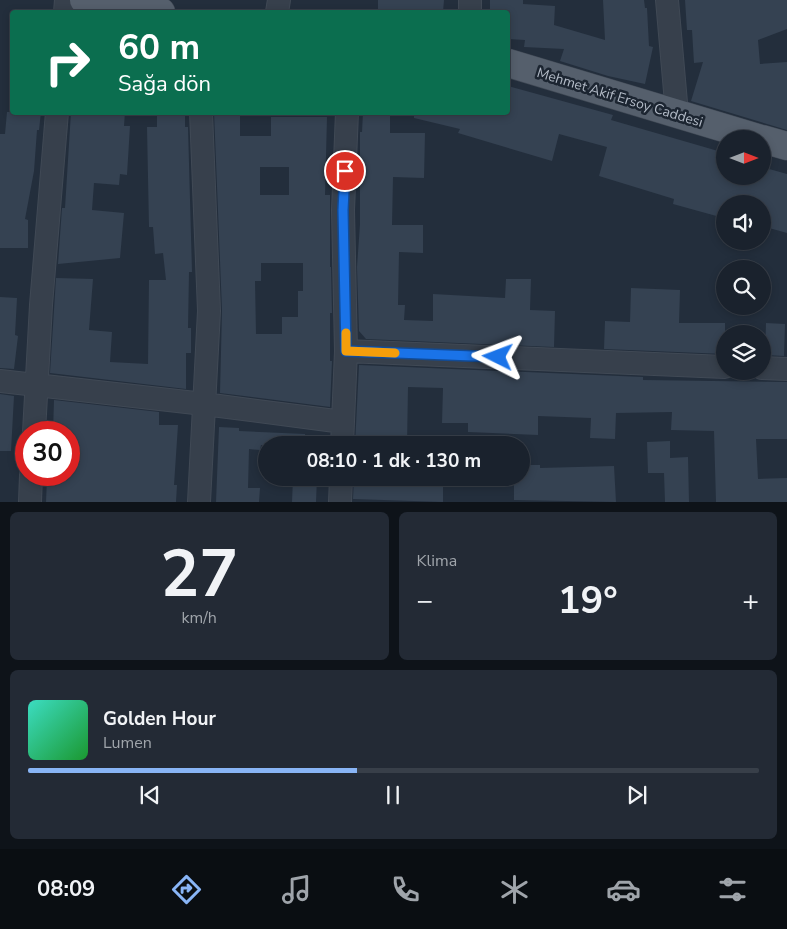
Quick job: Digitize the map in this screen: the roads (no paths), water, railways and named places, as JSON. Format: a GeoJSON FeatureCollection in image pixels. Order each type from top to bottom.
{"type":"FeatureCollection","features":[{"type":"Feature","properties":{"kind":"main road"},"geometry":{"type":"LineString","coordinates":[[84,0],[150,10]]}},
{"type":"Feature","properties":{"kind":"main road","name":"Mehmet Akif Ersoy Caddesi"},"geometry":{"type":"LineString","coordinates":[[510,64],[731,130]]}},
{"type":"Feature","properties":{"kind":"main road","name":"Mehmet Akif Ersoy Caddesi"},"geometry":{"type":"LineString","coordinates":[[771,142],[787,146]]}},
{"type":"Feature","properties":{"kind":"street"},"geometry":{"type":"LineString","coordinates":[[667,0],[677,114]]}},
{"type":"Feature","properties":{"kind":"street"},"geometry":{"type":"LineString","coordinates":[[34,421],[41,305],[57,115]]}},
{"type":"Feature","properties":{"kind":"street"},"geometry":{"type":"LineString","coordinates":[[199,502],[209,311],[201,115]]}},
{"type":"Feature","properties":{"kind":"street"},"geometry":{"type":"LineString","coordinates":[[342,436],[346,351],[343,210],[347,115]]}},
{"type":"Feature","properties":{"kind":"street"},"geometry":{"type":"LineString","coordinates":[[346,351],[716,367]]}},
{"type":"Feature","properties":{"kind":"street"},"geometry":{"type":"LineString","coordinates":[[771,368],[787,369]]}},
{"type":"Feature","properties":{"kind":"street"},"geometry":{"type":"LineString","coordinates":[[0,381],[343,422]]}},
{"type":"Feature","properties":{"kind":"street"},"geometry":{"type":"LineString","coordinates":[[30,502],[31,486]]}},
{"type":"Feature","properties":{"kind":"street"},"geometry":{"type":"LineString","coordinates":[[340,502],[341,486]]}}]}
